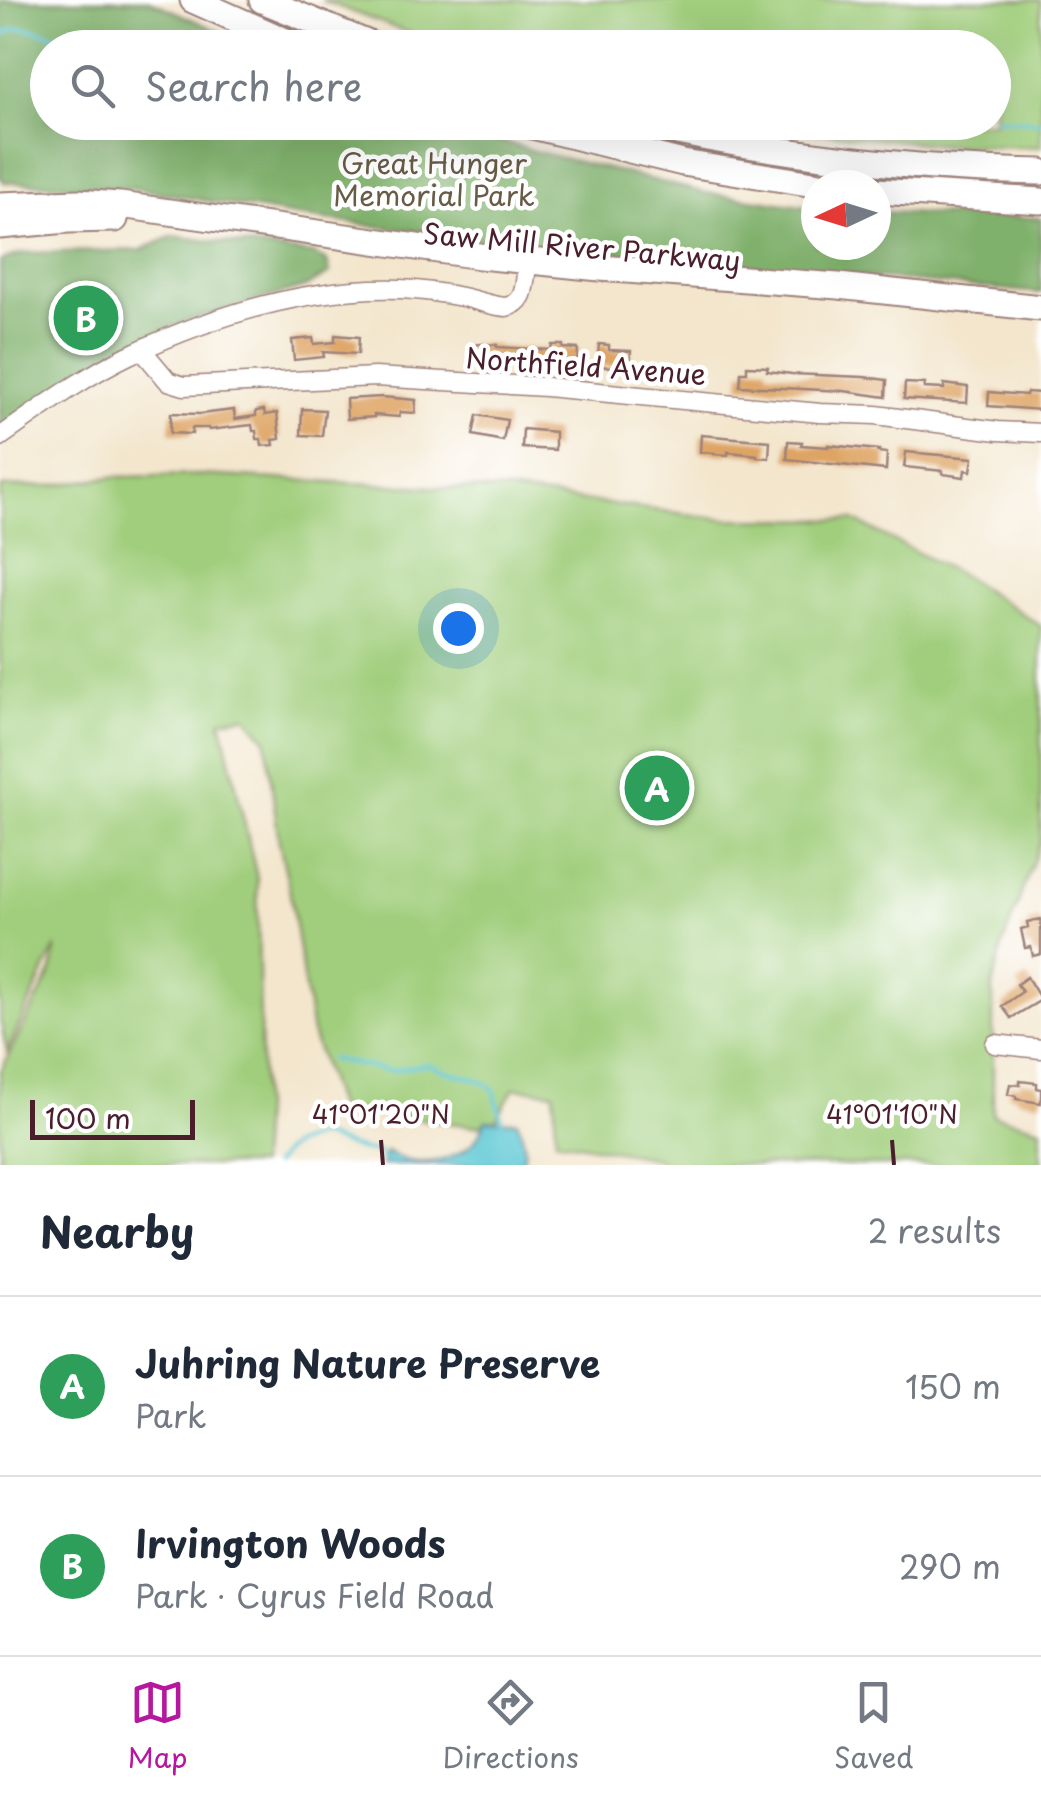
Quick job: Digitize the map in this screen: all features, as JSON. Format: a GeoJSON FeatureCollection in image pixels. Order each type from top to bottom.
{"type":"FeatureCollection","features":[{"type":"Feature","properties":{"kind":"highway"},"geometry":{"type":"LineString","coordinates":[[194,0],[261,30]]}},
{"type":"Feature","properties":{"kind":"highway"},"geometry":{"type":"LineString","coordinates":[[262,0],[334,30]]}},
{"type":"Feature","properties":{"kind":"highway"},"geometry":{"type":"LineString","coordinates":[[589,140],[683,163],[801,182]]}},
{"type":"Feature","properties":{"kind":"highway"},"geometry":{"type":"LineString","coordinates":[[716,140],[842,159],[1041,172]]}},
{"type":"Feature","properties":{"kind":"highway"},"geometry":{"type":"LineString","coordinates":[[891,192],[1041,200]]}},
{"type":"Feature","properties":{"kind":"highway","name":"Saw Mill River Parkway"},"geometry":{"type":"LineString","coordinates":[[0,205],[120,205],[520,260],[825,285],[1041,308]]}},
{"type":"Feature","properties":{"kind":"highway","name":"Saw Mill River Parkway"},"geometry":{"type":"LineString","coordinates":[[0,226],[87,219],[137,221],[526,274],[1041,321]]}},
{"type":"Feature","properties":{"kind":"street"},"geometry":{"type":"LineString","coordinates":[[0,437],[71,388],[142,350],[199,326],[304,295],[347,290],[433,292],[510,306],[523,296],[526,274]]}},
{"type":"Feature","properties":{"kind":"street","name":"Northfield Avenue"},"geometry":{"type":"LineString","coordinates":[[142,350],[168,381],[184,386],[376,377],[546,387],[1041,434]]}},
{"type":"Feature","properties":{"kind":"street"},"geometry":{"type":"LineString","coordinates":[[995,1044],[1041,1049]]}},
{"type":"Feature","properties":{"kind":"green space","name":"Great Hunger Memorial Park"},"geometry":{"type":"Polygon","coordinates":[[[0,0],[149,0],[216,30],[30,30],[30,140],[498,140],[706,193],[801,206],[801,260],[891,260],[891,213],[1041,218],[1041,293],[533,246],[295,216],[138,189],[4,182],[0,176],[0,0]]]}},
{"type":"Feature","properties":{"kind":"green space"},"geometry":{"type":"Polygon","coordinates":[[[321,0],[1041,0],[1041,147],[895,140],[1011,140],[1011,30],[401,30],[321,0]]]}},
{"type":"Feature","properties":{"kind":"green space"},"geometry":{"type":"Polygon","coordinates":[[[173,236],[314,254],[327,261],[330,273],[305,287],[187,321],[105,355],[0,427],[0,261],[23,253],[141,250],[173,236]]]}},
{"type":"Feature","properties":{"kind":"green space"},"geometry":{"type":"Polygon","coordinates":[[[200,475],[508,491],[724,519],[853,520],[965,577],[1041,626],[1041,840],[1003,943],[993,984],[993,1115],[1041,1128],[1041,1165],[665,1165],[655,1158],[556,1140],[554,1092],[514,1088],[494,1123],[474,1126],[338,1109],[312,1033],[279,842],[266,739],[246,716],[221,720],[257,878],[262,1110],[259,1165],[0,1165],[0,1072],[52,971],[56,946],[7,1052],[0,1020],[0,493],[2,487],[48,486],[112,477],[200,475]]]}},
{"type":"Feature","properties":{"kind":"water"},"geometry":{"type":"Polygon","coordinates":[[[485,1120],[517,1121],[525,1149],[520,1165],[382,1165],[386,1152],[412,1162],[449,1158],[475,1140],[485,1120]]]}},
{"type":"Feature","properties":{"kind":"building"},"geometry":{"type":"Polygon","coordinates":[[[335,335],[359,337],[358,354],[323,352],[324,357],[294,360],[292,340],[335,342],[335,335]]]}},
{"type":"Feature","properties":{"kind":"building"},"geometry":{"type":"Polygon","coordinates":[[[599,344],[609,345],[609,350],[631,351],[630,368],[597,366],[599,344]]]}},
{"type":"Feature","properties":{"kind":"building"},"geometry":{"type":"Polygon","coordinates":[[[469,345],[551,350],[552,345],[563,345],[578,349],[577,364],[468,362],[469,345]]]}},
{"type":"Feature","properties":{"kind":"building"},"geometry":{"type":"Polygon","coordinates":[[[747,366],[792,374],[887,380],[886,397],[740,386],[741,372],[747,372],[747,366]]]}},
{"type":"Feature","properties":{"kind":"building"},"geometry":{"type":"Polygon","coordinates":[[[905,383],[925,384],[924,388],[944,389],[944,384],[968,387],[967,403],[904,399],[905,383]]]}},
{"type":"Feature","properties":{"kind":"building"},"geometry":{"type":"Polygon","coordinates":[[[989,392],[1040,393],[1041,410],[988,406],[989,392]]]}},
{"type":"Feature","properties":{"kind":"building"},"geometry":{"type":"Polygon","coordinates":[[[346,399],[416,400],[415,413],[347,419],[346,399]]]}},
{"type":"Feature","properties":{"kind":"building"},"geometry":{"type":"Polygon","coordinates":[[[302,409],[325,410],[322,436],[301,435],[302,409]]]}},
{"type":"Feature","properties":{"kind":"building"},"geometry":{"type":"Polygon","coordinates":[[[234,410],[235,419],[256,416],[256,411],[264,410],[265,415],[277,413],[280,439],[273,440],[274,445],[262,446],[252,425],[192,428],[192,434],[170,433],[171,413],[234,410]]]}},
{"type":"Feature","properties":{"kind":"building"},"geometry":{"type":"Polygon","coordinates":[[[477,415],[507,420],[503,441],[473,435],[477,415]]]}},
{"type":"Feature","properties":{"kind":"building"},"geometry":{"type":"Polygon","coordinates":[[[523,429],[555,432],[555,450],[522,448],[523,429]]]}},
{"type":"Feature","properties":{"kind":"building"},"geometry":{"type":"Polygon","coordinates":[[[701,435],[770,441],[769,458],[700,452],[701,435]]]}},
{"type":"Feature","properties":{"kind":"building"},"geometry":{"type":"Polygon","coordinates":[[[788,441],[879,450],[887,453],[886,470],[787,459],[788,441]]]}},
{"type":"Feature","properties":{"kind":"building"},"geometry":{"type":"Polygon","coordinates":[[[906,452],[973,458],[971,471],[965,470],[964,477],[904,467],[906,452]]]}},
{"type":"Feature","properties":{"kind":"building"},"geometry":{"type":"Polygon","coordinates":[[[1041,919],[1041,954],[1033,956],[1031,947],[1025,948],[1021,929],[1028,927],[1027,922],[1041,919]]]}},
{"type":"Feature","properties":{"kind":"building"},"geometry":{"type":"Polygon","coordinates":[[[1027,977],[1041,1000],[1011,1018],[1002,1006],[1022,992],[1017,984],[1027,977]]]}},
{"type":"Feature","properties":{"kind":"building"},"geometry":{"type":"Polygon","coordinates":[[[1020,1081],[1037,1083],[1041,1103],[1008,1094],[1010,1084],[1020,1085],[1020,1081]]]}},
{"type":"Feature","properties":{"kind":"waterway"},"geometry":{"type":"LineString","coordinates":[[0,37],[14,29],[34,30]]}},
{"type":"Feature","properties":{"kind":"waterway"},"geometry":{"type":"LineString","coordinates":[[1011,119],[1041,122]]}},
{"type":"Feature","properties":{"kind":"waterway"},"geometry":{"type":"LineString","coordinates":[[330,1059],[390,1071],[428,1064],[472,1078],[494,1090],[502,1120]]}},
{"type":"Feature","properties":{"kind":"waterway"},"geometry":{"type":"LineString","coordinates":[[274,1165],[291,1146],[319,1136],[378,1152],[383,1160]]}},
{"type":"Feature","properties":{"kind":"place","name":"Irvington Woods"},"geometry":{"type":"Point","coordinates":[86,318]}},
{"type":"Feature","properties":{"kind":"place","name":"Juhring Nature Preserve"},"geometry":{"type":"Point","coordinates":[657,788]}}]}
